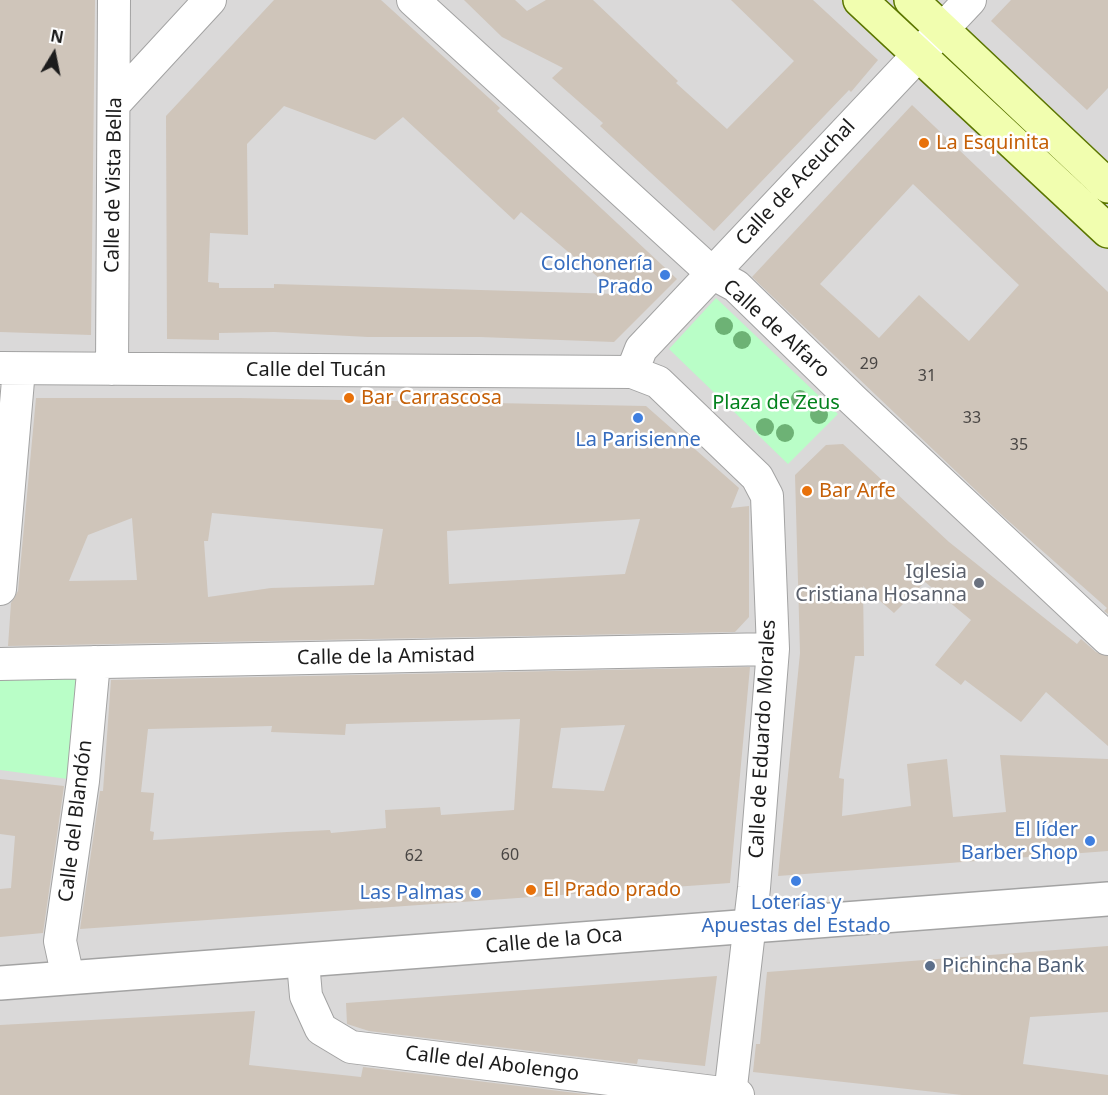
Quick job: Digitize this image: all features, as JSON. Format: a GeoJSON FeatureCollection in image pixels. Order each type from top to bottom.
{"type":"FeatureCollection","features":[{"type":"Feature","properties":{"kind":"main road"},"geometry":{"type":"LineString","coordinates":[[860,0],[1108,231]]}},
{"type":"Feature","properties":{"kind":"main road"},"geometry":{"type":"LineString","coordinates":[[911,0],[1108,186]]}},
{"type":"Feature","properties":{"kind":"street","name":"Calle de Vista Bella"},"geometry":{"type":"LineString","coordinates":[[112,369],[114,0]]}},
{"type":"Feature","properties":{"kind":"street"},"geometry":{"type":"LineString","coordinates":[[115,104],[210,0]]}},
{"type":"Feature","properties":{"kind":"street","name":"Calle de Alfaro"},"geometry":{"type":"LineString","coordinates":[[413,0],[712,273],[736,286],[852,399],[1108,639]]}},
{"type":"Feature","properties":{"kind":"street","name":"Calle de Aceuchal"},"geometry":{"type":"LineString","coordinates":[[632,372],[641,349],[970,0]]}},
{"type":"Feature","properties":{"kind":"street"},"geometry":{"type":"LineString","coordinates":[[0,590],[9,368]]}},
{"type":"Feature","properties":{"kind":"street","name":"Calle del Tucán"},"geometry":{"type":"LineString","coordinates":[[9,368],[632,372]]}},
{"type":"Feature","properties":{"kind":"street","name":"Calle de Eduardo Morales"},"geometry":{"type":"LineString","coordinates":[[632,372],[658,382],[757,477],[767,496],[772,649],[750,926],[733,1095]]}},
{"type":"Feature","properties":{"kind":"street","name":"Calle de la Amistad"},"geometry":{"type":"LineString","coordinates":[[0,664],[772,649]]}},
{"type":"Feature","properties":{"kind":"street","name":"Calle del Blandón"},"geometry":{"type":"LineString","coordinates":[[68,978],[60,940],[83,781],[94,662]]}},
{"type":"Feature","properties":{"kind":"street","name":"Calle de la Oca"},"geometry":{"type":"LineString","coordinates":[[0,983],[303,962],[1108,899]]}},
{"type":"Feature","properties":{"kind":"street","name":"Calle del Abolengo"},"geometry":{"type":"LineString","coordinates":[[303,962],[306,996],[321,1029],[351,1047],[733,1095]]}},
{"type":"Feature","properties":{"kind":"shaded area"},"geometry":{"type":"Polygon","coordinates":[[[0,0],[1108,0],[1108,1095],[0,1095],[0,0]]]}},
{"type":"Feature","properties":{"kind":"green space","name":"Plaza de Zeus"},"geometry":{"type":"Polygon","coordinates":[[[716,298],[838,414],[788,464],[669,349],[716,298]]]}},
{"type":"Feature","properties":{"kind":"green space"},"geometry":{"type":"Polygon","coordinates":[[[94,662],[83,781],[0,770],[0,664],[94,662]]]}},
{"type":"Feature","properties":{"kind":"building"},"geometry":{"type":"Polygon","coordinates":[[[0,0],[95,0],[91,335],[0,332],[0,0]]]}},
{"type":"Feature","properties":{"kind":"building"},"geometry":{"type":"Polygon","coordinates":[[[274,0],[381,0],[500,108],[497,111],[677,279],[614,342],[480,337],[368,337],[274,332],[219,333],[219,340],[167,339],[166,116],[274,0]],[[284,106],[247,144],[248,235],[210,233],[208,282],[219,283],[219,288],[274,288],[274,284],[618,294],[521,212],[514,220],[403,117],[375,140],[284,106]]]}},
{"type":"Feature","properties":{"kind":"building"},"geometry":{"type":"Polygon","coordinates":[[[464,0],[515,0],[527,11],[546,0],[593,0],[678,81],[676,83],[727,129],[794,61],[731,0],[813,0],[878,60],[851,92],[849,90],[714,231],[600,126],[603,123],[552,78],[563,68],[502,37],[464,0]]]}},
{"type":"Feature","properties":{"kind":"building"},"geometry":{"type":"Polygon","coordinates":[[[1011,0],[1108,0],[1108,88],[1087,110],[991,21],[1011,0]]]}},
{"type":"Feature","properties":{"kind":"building"},"geometry":{"type":"Polygon","coordinates":[[[912,105],[1108,292],[1108,614],[1104,611],[1107,608],[1004,517],[752,277],[912,105]],[[913,184],[820,284],[879,338],[919,295],[969,341],[1019,285],[913,184]]]}},
{"type":"Feature","properties":{"kind":"building"},"geometry":{"type":"Polygon","coordinates":[[[36,398],[240,398],[646,406],[739,488],[731,508],[749,506],[749,617],[735,632],[8,646],[11,603],[18,591],[36,398]],[[212,513],[208,541],[204,541],[208,597],[271,588],[374,585],[383,529],[212,513]],[[132,518],[88,535],[69,581],[137,580],[132,518]],[[640,519],[447,531],[449,584],[625,574],[640,519]]]}},
{"type":"Feature","properties":{"kind":"building"},"geometry":{"type":"Polygon","coordinates":[[[843,444],[949,542],[1077,644],[1081,639],[1096,652],[1108,656],[1108,746],[1046,692],[1021,722],[965,680],[961,685],[935,665],[971,620],[925,582],[894,613],[863,586],[864,656],[855,656],[839,778],[844,779],[842,816],[911,806],[907,764],[947,759],[953,817],[1006,812],[1000,755],[1108,759],[1108,851],[778,876],[800,653],[795,475],[826,445],[843,444]]]}},
{"type":"Feature","properties":{"kind":"building"},"geometry":{"type":"Polygon","coordinates":[[[750,667],[730,883],[80,929],[100,791],[103,791],[111,680],[750,667]],[[520,719],[346,724],[345,735],[271,732],[272,726],[148,729],[141,792],[154,793],[150,831],[154,832],[153,840],[330,830],[331,833],[386,828],[385,810],[440,807],[441,815],[514,810],[520,719]],[[625,725],[561,728],[552,788],[604,791],[625,725]]]}},
{"type":"Feature","properties":{"kind":"building"},"geometry":{"type":"Polygon","coordinates":[[[0,779],[64,786],[43,933],[0,937],[0,889],[11,888],[15,836],[0,834],[0,779]]]}},
{"type":"Feature","properties":{"kind":"building"},"geometry":{"type":"Polygon","coordinates":[[[1108,946],[1108,1012],[1030,1017],[1023,1064],[1108,1075],[1108,1095],[962,1095],[753,1072],[756,1044],[760,1044],[767,972],[1108,946]]]}},
{"type":"Feature","properties":{"kind":"building"},"geometry":{"type":"Polygon","coordinates":[[[717,976],[705,1066],[638,1059],[637,1064],[369,1031],[347,1024],[346,1003],[717,976]]]}},
{"type":"Feature","properties":{"kind":"building"},"geometry":{"type":"Polygon","coordinates":[[[255,1011],[249,1065],[361,1077],[363,1067],[592,1095],[0,1095],[0,1025],[255,1011]]]}},
{"type":"Feature","properties":{"kind":"place","name":"La Esquinita"},"geometry":{"type":"Point","coordinates":[924,143]}},
{"type":"Feature","properties":{"kind":"place","name":"Colchonería Prado"},"geometry":{"type":"Point","coordinates":[665,275]}},
{"type":"Feature","properties":{"kind":"place","name":"Bar Carrascosa"},"geometry":{"type":"Point","coordinates":[349,398]}},
{"type":"Feature","properties":{"kind":"place","name":"La Parisienne"},"geometry":{"type":"Point","coordinates":[638,418]}},
{"type":"Feature","properties":{"kind":"place","name":"Bar Arfe"},"geometry":{"type":"Point","coordinates":[807,491]}},
{"type":"Feature","properties":{"kind":"place","name":"Iglesia Cristiana Hosanna"},"geometry":{"type":"Point","coordinates":[979,583]}},
{"type":"Feature","properties":{"kind":"place","name":"El líder Barber Shop"},"geometry":{"type":"Point","coordinates":[1090,841]}},
{"type":"Feature","properties":{"kind":"place","name":"Loterías y Apuestas del Estado"},"geometry":{"type":"Point","coordinates":[796,881]}},
{"type":"Feature","properties":{"kind":"place","name":"El Prado prado"},"geometry":{"type":"Point","coordinates":[531,890]}},
{"type":"Feature","properties":{"kind":"place","name":"Las Palmas"},"geometry":{"type":"Point","coordinates":[476,893]}},
{"type":"Feature","properties":{"kind":"place","name":"Pichincha Bank"},"geometry":{"type":"Point","coordinates":[930,966]}}]}
